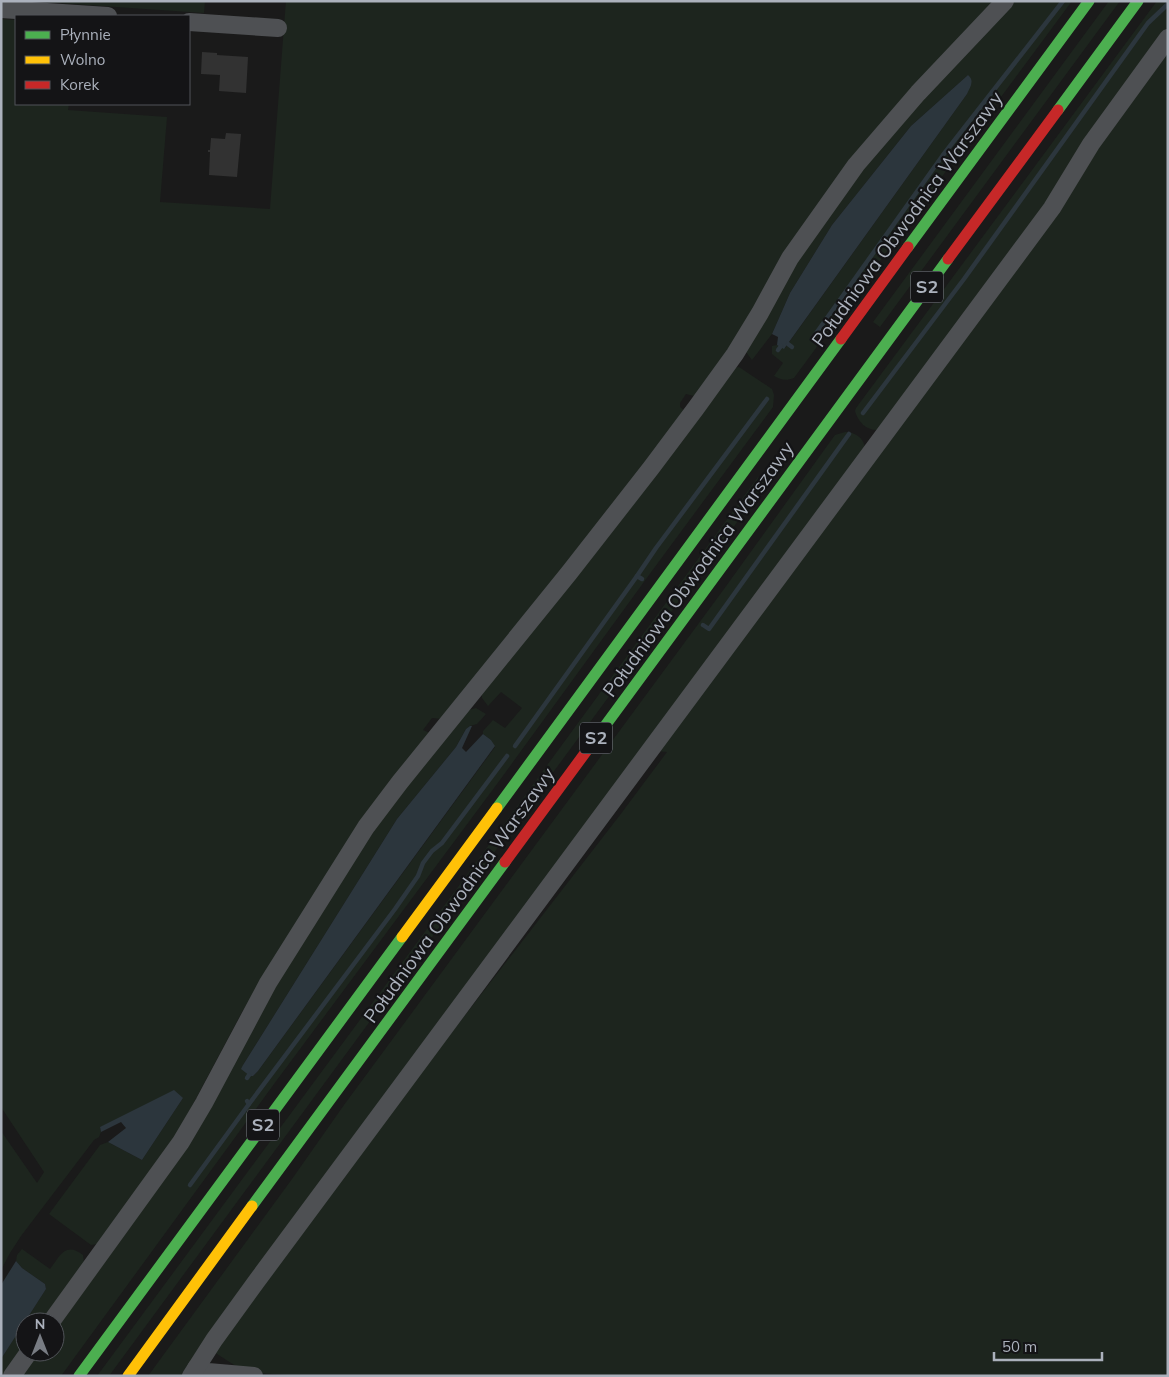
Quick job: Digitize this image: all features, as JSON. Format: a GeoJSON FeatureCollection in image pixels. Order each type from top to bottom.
{"type":"FeatureCollection","features":[{"type":"Feature","properties":{"kind":"highway","name":"Południowa Obwodnica Warszawy"},"geometry":{"type":"LineString","coordinates":[[79,1376],[1089,1]]}},
{"type":"Feature","properties":{"kind":"highway","name":"Południowa Obwodnica Warszawy"},"geometry":{"type":"LineString","coordinates":[[128,1376],[1138,1]]}},
{"type":"Feature","properties":{"kind":"street"},"geometry":{"type":"LineString","coordinates":[[58,1312],[181,1142],[204,1103],[268,982],[366,828],[400,782],[569,573],[696,408],[735,354],[790,258],[856,165],[918,93],[1005,1]]}},
{"type":"Feature","properties":{"kind":"street"},"geometry":{"type":"LineString","coordinates":[[1,9],[93,15]]}},
{"type":"Feature","properties":{"kind":"street"},"geometry":{"type":"LineString","coordinates":[[190,22],[278,28]]}},
{"type":"Feature","properties":{"kind":"street"},"geometry":{"type":"LineString","coordinates":[[194,1372],[214,1340],[251,1289],[1052,208],[1091,144],[1168,38]]}},
{"type":"Feature","properties":{"kind":"street"},"geometry":{"type":"LineString","coordinates":[[12,1376],[22,1362]]}},
{"type":"Feature","properties":{"kind":"street"},"geometry":{"type":"LineString","coordinates":[[194,1372],[254,1376]]}},
{"type":"Feature","properties":{"kind":"shaded area"},"geometry":{"type":"Polygon","coordinates":[[[28,1],[205,1],[204,13],[28,1]]]}},
{"type":"Feature","properties":{"kind":"shaded area"},"geometry":{"type":"Polygon","coordinates":[[[286,1],[998,1],[957,44],[752,316],[698,394],[694,396],[686,394],[680,403],[680,407],[685,411],[624,497],[444,719],[432,718],[423,730],[432,734],[278,955],[242,1012],[175,1138],[98,1244],[91,1245],[49,1214],[100,1145],[108,1142],[142,1160],[183,1098],[100,1127],[99,1137],[94,1140],[21,1236],[1,1270],[1,1131],[37,1183],[44,1172],[1,1107],[1,19],[15,20],[15,105],[69,105],[68,110],[167,117],[160,202],[270,209],[286,1]]]}},
{"type":"Feature","properties":{"kind":"shaded area"},"geometry":{"type":"Polygon","coordinates":[[[1014,1],[1072,1],[794,378],[784,380],[774,376],[783,363],[772,354],[772,346],[777,345],[785,348],[967,94],[968,75],[911,126],[832,225],[790,293],[772,334],[752,360],[746,352],[808,243],[906,113],[1014,1]]]}},
{"type":"Feature","properties":{"kind":"shaded area"},"geometry":{"type":"Polygon","coordinates":[[[1109,1],[1120,1],[880,327],[873,322],[1109,1]]]}},
{"type":"Feature","properties":{"kind":"shaded area"},"geometry":{"type":"Polygon","coordinates":[[[1157,1],[1168,1],[1168,27],[1089,139],[1041,213],[877,430],[863,425],[858,419],[855,411],[856,408],[1157,1]]]}},
{"type":"Feature","properties":{"kind":"shaded area"},"geometry":{"type":"Polygon","coordinates":[[[1168,46],[1168,1376],[301,1376],[245,1372],[214,1352],[373,1134],[667,752],[657,751],[1168,46]]]}},
{"type":"Feature","properties":{"kind":"shaded area"},"geometry":{"type":"Polygon","coordinates":[[[968,75],[972,82],[967,94],[784,349],[777,345],[778,337],[772,334],[790,293],[832,225],[911,126],[968,75]]]}},
{"type":"Feature","properties":{"kind":"shaded area"},"geometry":{"type":"Polygon","coordinates":[[[739,367],[772,389],[774,395],[773,407],[61,1376],[21,1376],[32,1362],[65,1362],[65,1317],[112,1252],[353,857],[465,711],[476,708],[486,714],[477,724],[466,729],[456,747],[397,819],[243,1065],[253,1076],[495,747],[491,740],[483,734],[483,731],[493,720],[505,728],[522,708],[501,692],[488,706],[482,698],[482,693],[730,368],[739,367]]]}},
{"type":"Feature","properties":{"kind":"shaded area"},"geometry":{"type":"Polygon","coordinates":[[[845,432],[858,436],[863,441],[865,448],[184,1376],[148,1376],[835,435],[845,432]]]}},
{"type":"Feature","properties":{"kind":"shaded area"},"geometry":{"type":"Polygon","coordinates":[[[758,477],[766,483],[109,1376],[97,1376],[458,887],[758,477]]]}},
{"type":"Feature","properties":{"kind":"shaded area"},"geometry":{"type":"Polygon","coordinates":[[[472,726],[462,748],[466,752],[483,734],[495,746],[258,1071],[253,1076],[250,1076],[241,1069],[243,1065],[397,819],[456,747],[466,729],[472,726]]]}},
{"type":"Feature","properties":{"kind":"shaded area"},"geometry":{"type":"Polygon","coordinates":[[[174,1090],[183,1098],[142,1160],[108,1142],[126,1128],[121,1122],[101,1132],[100,1127],[174,1090]]]}},
{"type":"Feature","properties":{"kind":"shaded area"},"geometry":{"type":"Polygon","coordinates":[[[22,1249],[50,1269],[60,1255],[72,1249],[83,1255],[84,1264],[51,1312],[31,1312],[46,1289],[45,1284],[22,1268],[16,1261],[17,1255],[22,1249]]]}},
{"type":"Feature","properties":{"kind":"shaded area"},"geometry":{"type":"Polygon","coordinates":[[[16,1261],[22,1268],[45,1284],[46,1289],[31,1312],[15,1312],[15,1337],[1,1359],[1,1285],[16,1261]]]}},
{"type":"Feature","properties":{"kind":"shaded area"},"geometry":{"type":"Polygon","coordinates":[[[15,1337],[15,1361],[4,1376],[1,1376],[1,1359],[15,1337]]]}},
{"type":"Feature","properties":{"kind":"building"},"geometry":{"type":"Polygon","coordinates":[[[202,52],[248,57],[246,93],[219,91],[220,75],[201,74],[202,52]]]}},
{"type":"Feature","properties":{"kind":"building"},"geometry":{"type":"Polygon","coordinates":[[[226,133],[241,134],[237,177],[209,175],[210,152],[208,150],[210,150],[211,138],[225,139],[226,133]]]}},
{"type":"Feature","properties":{"kind":"waterway"},"geometry":{"type":"LineString","coordinates":[[812,339],[943,155],[1063,1]]}},
{"type":"Feature","properties":{"kind":"waterway"},"geometry":{"type":"LineString","coordinates":[[863,413],[964,279],[1148,23],[1168,4]]}},
{"type":"Feature","properties":{"kind":"waterway"},"geometry":{"type":"LineString","coordinates":[[788,344],[792,347]]}},
{"type":"Feature","properties":{"kind":"waterway"},"geometry":{"type":"LineString","coordinates":[[778,350],[781,346]]}},
{"type":"Feature","properties":{"kind":"waterway"},"geometry":{"type":"LineString","coordinates":[[637,576],[767,399]]}},
{"type":"Feature","properties":{"kind":"waterway"},"geometry":{"type":"LineString","coordinates":[[703,625],[709,629],[849,434]]}},
{"type":"Feature","properties":{"kind":"waterway"},"geometry":{"type":"LineString","coordinates":[[515,746],[637,576],[642,579]]}},
{"type":"Feature","properties":{"kind":"waterway"},"geometry":{"type":"LineString","coordinates":[[249,1104],[395,909],[418,876],[423,863],[432,851],[442,843],[507,756]]}},
{"type":"Feature","properties":{"kind":"waterway"},"geometry":{"type":"LineString","coordinates":[[190,1185],[249,1104],[247,1101]]}},
{"type":"Feature","properties":{"kind":"traffic: fast"},"geometry":{"type":"LineString","coordinates":[[908,247],[1089,1]]}},
{"type":"Feature","properties":{"kind":"traffic: fast"},"geometry":{"type":"LineString","coordinates":[[1058,110],[1138,1]]}},
{"type":"Feature","properties":{"kind":"traffic: fast"},"geometry":{"type":"LineString","coordinates":[[588,749],[948,259]]}},
{"type":"Feature","properties":{"kind":"traffic: fast"},"geometry":{"type":"LineString","coordinates":[[497,808],[841,339]]}},
{"type":"Feature","properties":{"kind":"traffic: fast"},"geometry":{"type":"LineString","coordinates":[[252,1206],[505,862]]}},
{"type":"Feature","properties":{"kind":"traffic: fast"},"geometry":{"type":"LineString","coordinates":[[79,1376],[402,937]]}},
{"type":"Feature","properties":{"kind":"traffic: slow"},"geometry":{"type":"LineString","coordinates":[[402,937],[497,808]]}},
{"type":"Feature","properties":{"kind":"traffic: slow"},"geometry":{"type":"LineString","coordinates":[[128,1376],[252,1206]]}},
{"type":"Feature","properties":{"kind":"traffic: jam"},"geometry":{"type":"LineString","coordinates":[[948,259],[1058,110]]}},
{"type":"Feature","properties":{"kind":"traffic: jam"},"geometry":{"type":"LineString","coordinates":[[841,339],[908,247]]}},
{"type":"Feature","properties":{"kind":"traffic: jam"},"geometry":{"type":"LineString","coordinates":[[505,862],[588,749]]}}]}
